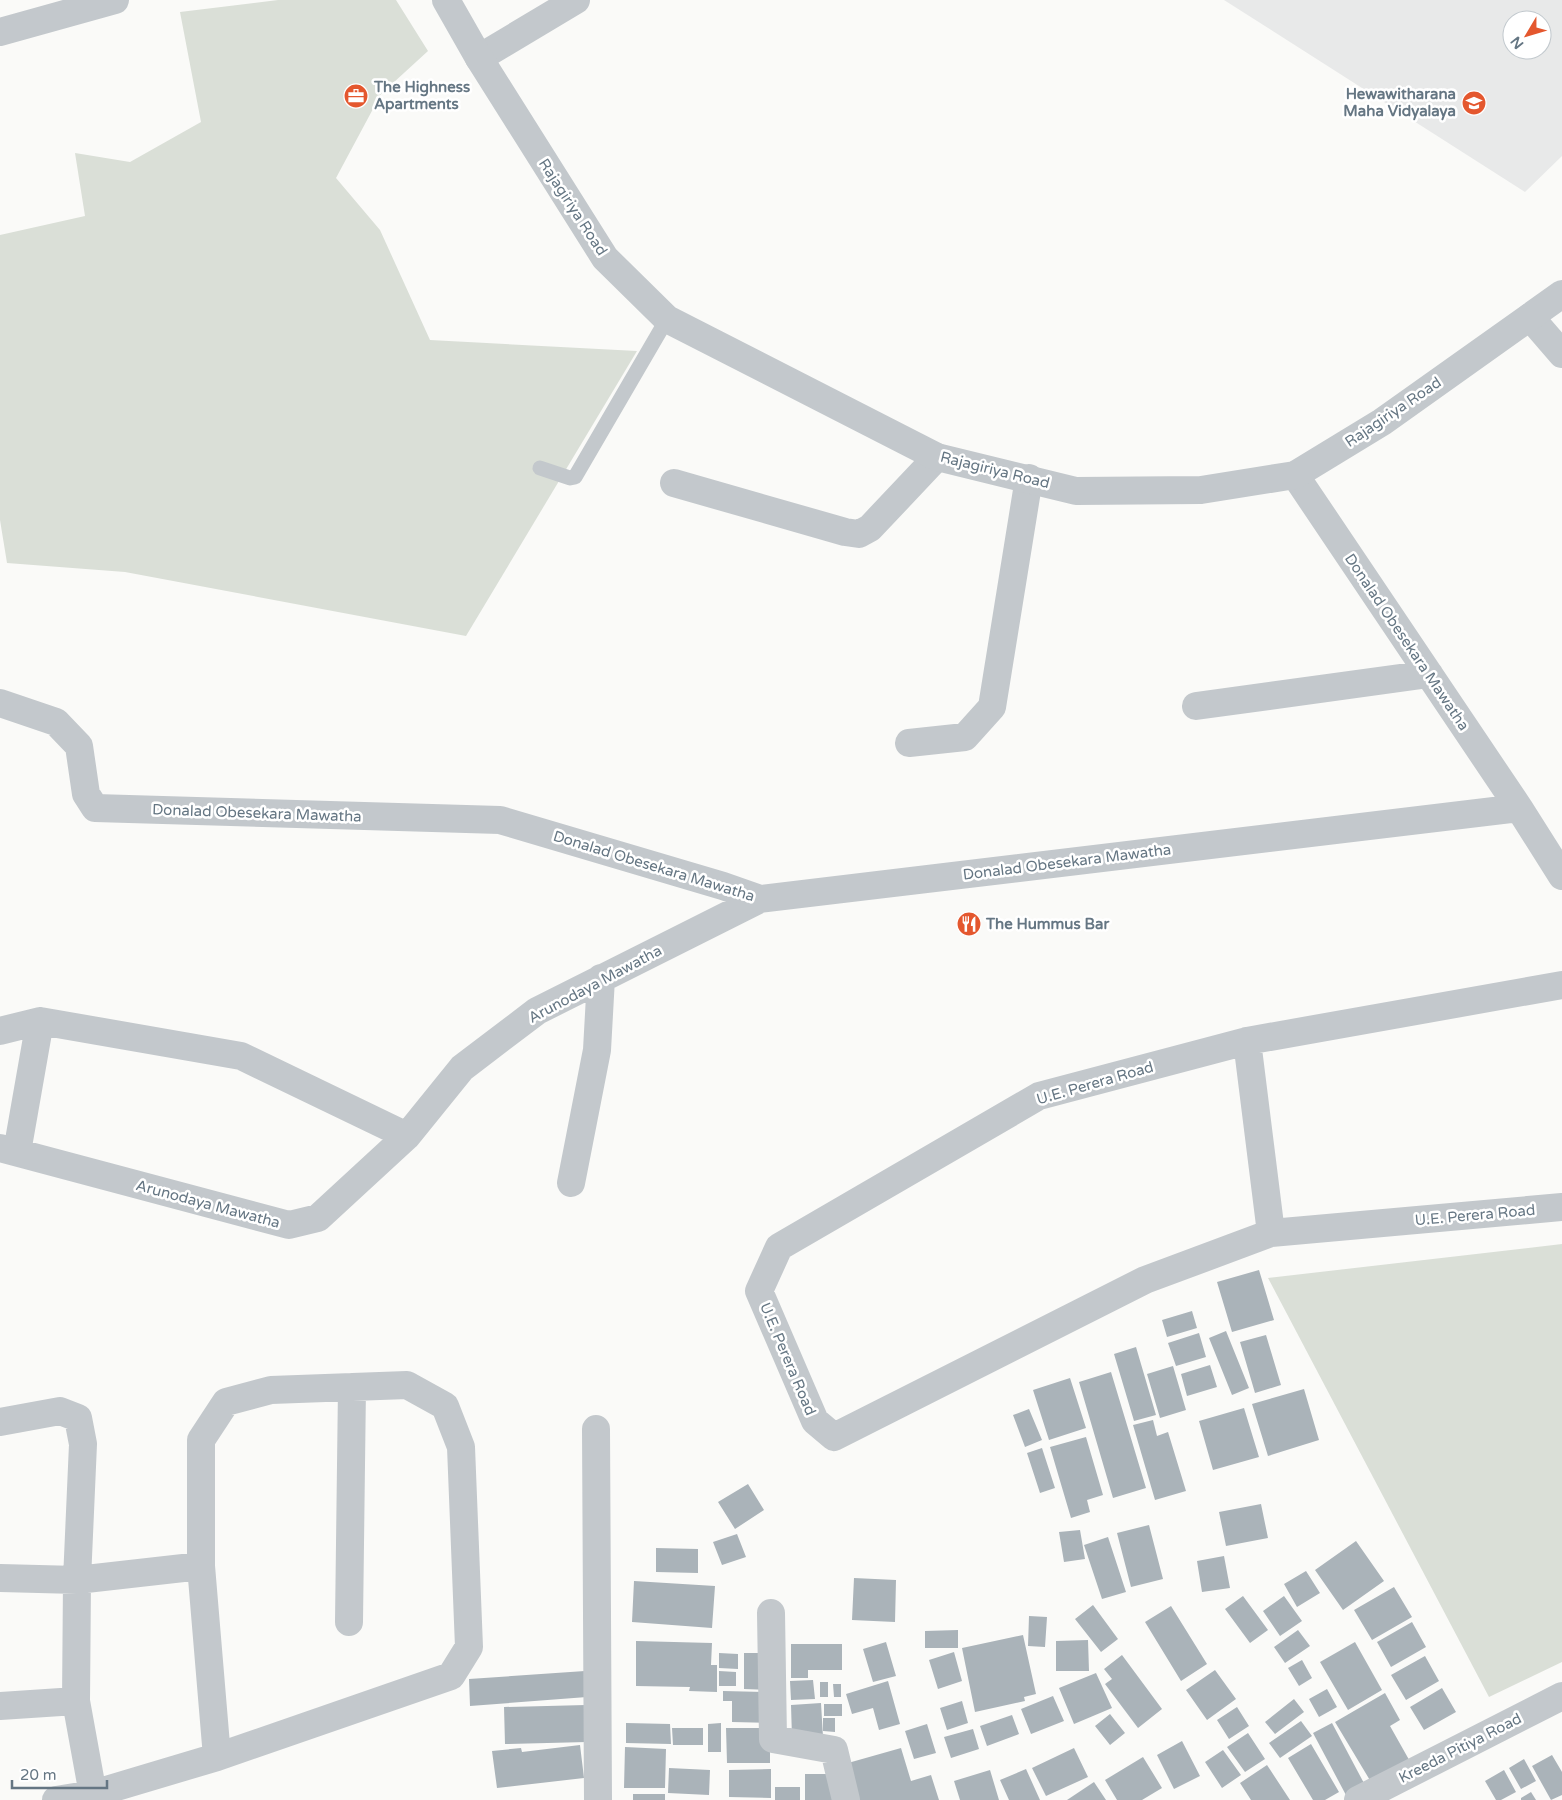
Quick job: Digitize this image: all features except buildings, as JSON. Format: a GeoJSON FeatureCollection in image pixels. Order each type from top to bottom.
{"type":"FeatureCollection","features":[{"type":"Feature","properties":{"kind":"street"},"geometry":{"type":"LineString","coordinates":[[0,32],[115,0]]}},
{"type":"Feature","properties":{"kind":"street","name":"Rajagiriya Road"},"geometry":{"type":"LineString","coordinates":[[446,0],[479,58],[605,258],[667,319],[937,457],[1076,491],[1201,490],[1295,475],[1382,422],[1562,294]]}},
{"type":"Feature","properties":{"kind":"street"},"geometry":{"type":"LineString","coordinates":[[479,58],[576,0]]}},
{"type":"Feature","properties":{"kind":"street"},"geometry":{"type":"LineString","coordinates":[[1530,317],[1562,354]]}},
{"type":"Feature","properties":{"kind":"street"},"geometry":{"type":"LineString","coordinates":[[674,483],[859,534],[870,528],[937,457]]}},
{"type":"Feature","properties":{"kind":"street","name":"Donalad Obesekara Mawatha"},"geometry":{"type":"LineString","coordinates":[[1295,475],[1519,808],[1562,876]]}},
{"type":"Feature","properties":{"kind":"street"},"geometry":{"type":"LineString","coordinates":[[909,743],[965,737],[992,708],[1029,478]]}},
{"type":"Feature","properties":{"kind":"street"},"geometry":{"type":"LineString","coordinates":[[1196,706],[1428,674]]}},
{"type":"Feature","properties":{"kind":"street","name":"Donalad Obesekara Mawatha"},"geometry":{"type":"LineString","coordinates":[[0,703],[56,722],[79,746],[86,794],[95,808],[500,820],[723,886],[760,899],[1519,808]]}},
{"type":"Feature","properties":{"kind":"street","name":"Arunodaya Mawatha"},"geometry":{"type":"LineString","coordinates":[[8,1150],[289,1226],[318,1218],[407,1136],[462,1068],[537,1011],[760,899]]}},
{"type":"Feature","properties":{"kind":"street"},"geometry":{"type":"LineString","coordinates":[[571,1183],[598,1050],[601,978]]}},
{"type":"Feature","properties":{"kind":"street","name":"U.E. Perera Road"},"geometry":{"type":"LineString","coordinates":[[1562,984],[1247,1041],[1039,1096],[779,1247],[759,1291],[815,1421],[834,1437],[1145,1280],[1271,1233],[1562,1207]]}},
{"type":"Feature","properties":{"kind":"street"},"geometry":{"type":"LineString","coordinates":[[8,1150],[40,1021]]}},
{"type":"Feature","properties":{"kind":"street"},"geometry":{"type":"LineString","coordinates":[[0,1031],[40,1021],[241,1056],[407,1136]]}},
{"type":"Feature","properties":{"kind":"street"},"geometry":{"type":"LineString","coordinates":[[1247,1041],[1271,1233]]}},
{"type":"Feature","properties":{"kind":"street"},"geometry":{"type":"LineString","coordinates":[[56,1800],[94,1797],[217,1757],[451,1676],[469,1646],[461,1447],[445,1406],[407,1385],[271,1390],[226,1402],[201,1440],[201,1566],[217,1757]]}},
{"type":"Feature","properties":{"kind":"street"},"geometry":{"type":"LineString","coordinates":[[349,1622],[352,1387]]}},
{"type":"Feature","properties":{"kind":"street"},"geometry":{"type":"LineString","coordinates":[[0,1422],[60,1411],[78,1418],[83,1444],[77,1580],[76,1701],[94,1797]]}},
{"type":"Feature","properties":{"kind":"street"},"geometry":{"type":"LineString","coordinates":[[596,1430],[598,1800]]}},
{"type":"Feature","properties":{"kind":"street"},"geometry":{"type":"LineString","coordinates":[[0,1578],[77,1580],[201,1566]]}},
{"type":"Feature","properties":{"kind":"street"},"geometry":{"type":"LineString","coordinates":[[771,1613],[773,1739],[834,1750],[846,1800]]}},
{"type":"Feature","properties":{"kind":"street","name":"Kreeda Pitiya Road"},"geometry":{"type":"LineString","coordinates":[[1358,1800],[1562,1696]]}},
{"type":"Feature","properties":{"kind":"street"},"geometry":{"type":"LineString","coordinates":[[0,1706],[76,1701]]}},
{"type":"Feature","properties":{"kind":"lane"},"geometry":{"type":"LineString","coordinates":[[540,468],[570,478],[575,477],[667,319]]}},
{"type":"Feature","properties":{"kind":"shaded area"},"geometry":{"type":"Polygon","coordinates":[[[278,0],[396,0],[428,51],[381,94],[336,178],[380,230],[430,340],[637,351],[466,636],[125,572],[7,563],[0,520],[0,235],[85,216],[75,153],[130,162],[201,122],[180,12],[278,0]]]}},
{"type":"Feature","properties":{"kind":"shaded area","name":"Hewawitharana Maha Vidyalaya"},"geometry":{"type":"Polygon","coordinates":[[[1224,0],[1562,0],[1562,156],[1525,192],[1224,0]]]}},
{"type":"Feature","properties":{"kind":"shaded area"},"geometry":{"type":"Polygon","coordinates":[[[1562,1244],[1562,1662],[1489,1697],[1268,1278],[1562,1244]]]}},
{"type":"Feature","properties":{"kind":"place","name":"The Highness Apartments"},"geometry":{"type":"Point","coordinates":[356,96]}},
{"type":"Feature","properties":{"kind":"place","name":"Hewawitharana Maha Vidyalaya"},"geometry":{"type":"Point","coordinates":[1474,103]}},
{"type":"Feature","properties":{"kind":"place","name":"The Hummus Bar"},"geometry":{"type":"Point","coordinates":[969,924]}}]}
